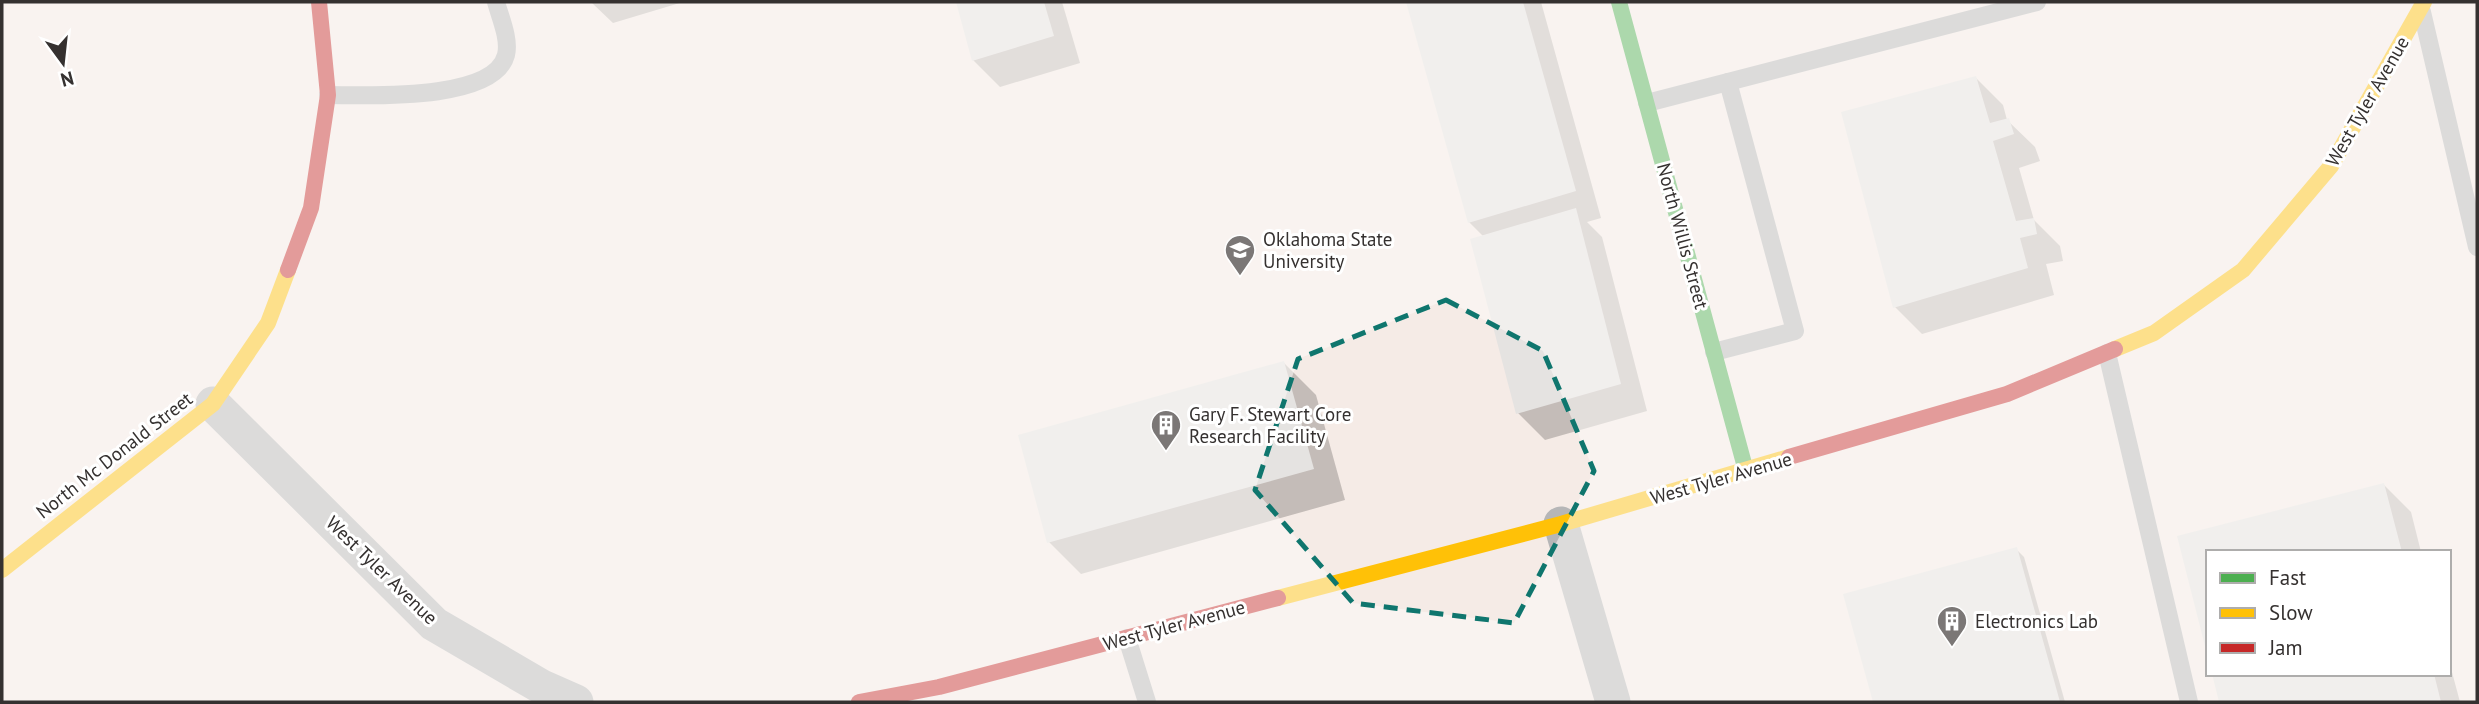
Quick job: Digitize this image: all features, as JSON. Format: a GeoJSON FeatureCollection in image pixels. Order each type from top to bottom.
{"type":"FeatureCollection","features":[{"type":"Feature","properties":{"kind":"street","name":"North Mc Donald Street"},"geometry":{"type":"LineString","coordinates":[[2,570],[213,404],[268,323],[311,208],[328,95],[319,2]]}},
{"type":"Feature","properties":{"kind":"street","name":"North Willis Street"},"geometry":{"type":"LineString","coordinates":[[1619,2],[1746,471]]}},
{"type":"Feature","properties":{"kind":"street","name":"West Tyler Avenue"},"geometry":{"type":"LineString","coordinates":[[859,702],[939,687],[1561,524],[2007,394],[2154,333],[2243,270],[2331,166],[2422,4]]}},
{"type":"Feature","properties":{"kind":"street","name":"West Tyler Avenue"},"geometry":{"type":"LineString","coordinates":[[213,404],[434,624],[542,687],[576,702]]}},
{"type":"Feature","properties":{"kind":"street"},"geometry":{"type":"LineString","coordinates":[[1561,524],[1613,702]]}},
{"type":"Feature","properties":{"kind":"lane"},"geometry":{"type":"LineString","coordinates":[[328,95],[414,94],[477,83],[498,69],[506,55],[506,38],[496,2]]}},
{"type":"Feature","properties":{"kind":"lane"},"geometry":{"type":"LineString","coordinates":[[1647,103],[2037,2]]}},
{"type":"Feature","properties":{"kind":"lane"},"geometry":{"type":"LineString","coordinates":[[2422,4],[2477,247]]}},
{"type":"Feature","properties":{"kind":"lane"},"geometry":{"type":"LineString","coordinates":[[1714,352],[1795,331],[1728,82]]}},
{"type":"Feature","properties":{"kind":"lane"},"geometry":{"type":"LineString","coordinates":[[2107,353],[2189,702]]}},
{"type":"Feature","properties":{"kind":"lane"},"geometry":{"type":"LineString","coordinates":[[1127,638],[1147,702]]}},
{"type":"Feature","properties":{"kind":"highlighted area"},"geometry":{"type":"Polygon","coordinates":[[[1446,300],[1543,351],[1594,471],[1514,623],[1353,603],[1255,490],[1298,359],[1446,300]]]}},
{"type":"Feature","properties":{"kind":"shaded area","name":"Oklahoma State University"},"geometry":{"type":"Polygon","coordinates":[[[2,2],[2477,2],[2477,702],[2,702],[2,2]]]}},
{"type":"Feature","properties":{"kind":"building"},"geometry":{"type":"Polygon","coordinates":[[[956,2],[1044,2],[1054,36],[972,61],[956,2]]]}},
{"type":"Feature","properties":{"kind":"building"},"geometry":{"type":"Polygon","coordinates":[[[1406,2],[1523,2],[1576,191],[1468,223],[1406,2]]]}},
{"type":"Feature","properties":{"kind":"building"},"geometry":{"type":"Polygon","coordinates":[[[1976,76],[1990,123],[2009,118],[2014,134],[1993,141],[2016,221],[2034,218],[2037,234],[2020,238],[2028,268],[1893,308],[1841,112],[1976,76]]]}},
{"type":"Feature","properties":{"kind":"building"},"geometry":{"type":"Polygon","coordinates":[[[1576,208],[1621,384],[1516,414],[1470,239],[1576,208]]]}},
{"type":"Feature","properties":{"kind":"building","name":"Gary F. Stewart Core Research Facility"},"geometry":{"type":"Polygon","coordinates":[[[1284,361],[1314,469],[1047,543],[1018,435],[1284,361]]]}},
{"type":"Feature","properties":{"kind":"building"},"geometry":{"type":"Polygon","coordinates":[[[2384,483],[2401,550],[2206,550],[2206,650],[2177,536],[2384,483]]]}},
{"type":"Feature","properties":{"kind":"building","name":"Electronics Lab"},"geometry":{"type":"Polygon","coordinates":[[[2017,547],[2060,702],[1873,702],[1843,594],[2017,547]]]}},
{"type":"Feature","properties":{"kind":"building"},"geometry":{"type":"Polygon","coordinates":[[[2212,676],[2434,676],[2441,702],[2219,702],[2212,676]]]}},
{"type":"Feature","properties":{"kind":"traffic: fast"},"geometry":{"type":"LineString","coordinates":[[1619,2],[1746,471]]}},
{"type":"Feature","properties":{"kind":"traffic: slow"},"geometry":{"type":"LineString","coordinates":[[2115,349],[2154,333],[2243,270],[2331,166],[2424,2]]}},
{"type":"Feature","properties":{"kind":"traffic: slow"},"geometry":{"type":"LineString","coordinates":[[2,570],[213,404],[268,323],[288,270]]}},
{"type":"Feature","properties":{"kind":"traffic: slow"},"geometry":{"type":"LineString","coordinates":[[1278,598],[1561,524],[1789,457]]}},
{"type":"Feature","properties":{"kind":"traffic: jam"},"geometry":{"type":"LineString","coordinates":[[288,270],[311,208],[328,95],[319,2]]}},
{"type":"Feature","properties":{"kind":"traffic: jam"},"geometry":{"type":"LineString","coordinates":[[1789,457],[2007,394],[2115,349]]}},
{"type":"Feature","properties":{"kind":"traffic: jam"},"geometry":{"type":"LineString","coordinates":[[859,702],[939,687],[1278,598]]}},
{"type":"Feature","properties":{"kind":"place","name":"Oklahoma State University"},"geometry":{"type":"Point","coordinates":[1240,277]}},
{"type":"Feature","properties":{"kind":"place","name":"Gary F. Stewart Core Research Facility"},"geometry":{"type":"Point","coordinates":[1166,452]}},
{"type":"Feature","properties":{"kind":"place","name":"Electronics Lab"},"geometry":{"type":"Point","coordinates":[1952,648]}}]}
